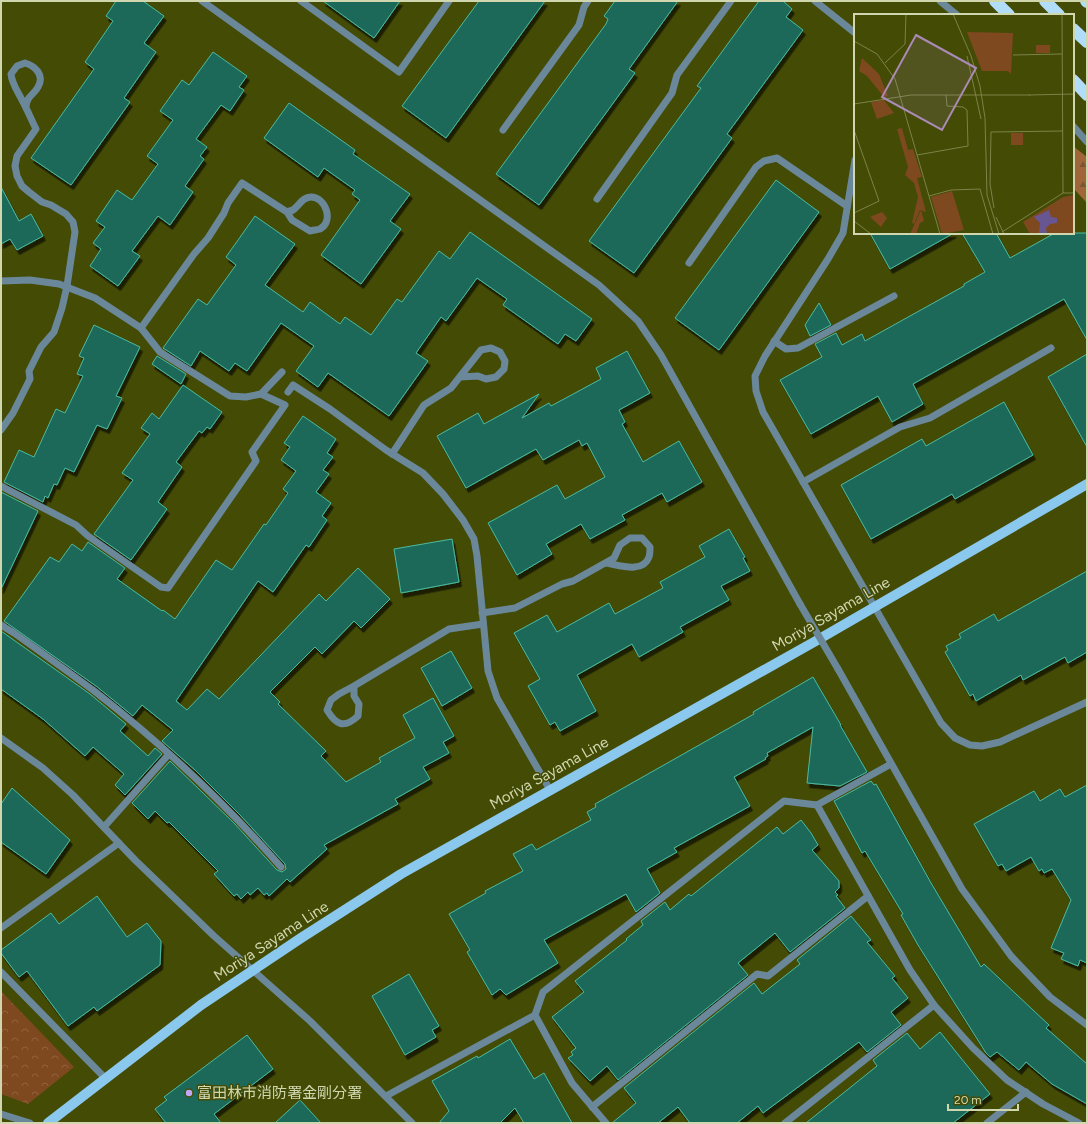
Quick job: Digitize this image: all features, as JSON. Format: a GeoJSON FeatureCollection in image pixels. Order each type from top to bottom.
{"type":"FeatureCollection","features":[{"type":"Feature","properties":{"kind":"highway"},"geometry":{"type":"LineString","coordinates":[[995,1],[1008,14]]}},
{"type":"Feature","properties":{"kind":"highway"},"geometry":{"type":"LineString","coordinates":[[1045,1],[1058,14]]}},
{"type":"Feature","properties":{"kind":"highway"},"geometry":{"type":"LineString","coordinates":[[1074,29],[1087,42]]}},
{"type":"Feature","properties":{"kind":"highway"},"geometry":{"type":"LineString","coordinates":[[1074,81],[1087,95]]}},
{"type":"Feature","properties":{"kind":"main road","name":"Moriya Sayama Line"},"geometry":{"type":"LineString","coordinates":[[48,1123],[201,1005],[401,874],[875,607],[1087,484]]}},
{"type":"Feature","properties":{"kind":"street"},"geometry":{"type":"LineString","coordinates":[[202,1],[599,285],[638,321],[661,355],[962,889],[1011,956],[1050,997],[1087,1025]]}},
{"type":"Feature","properties":{"kind":"street"},"geometry":{"type":"LineString","coordinates":[[304,2],[399,72],[449,1]]}},
{"type":"Feature","properties":{"kind":"street"},"geometry":{"type":"LineString","coordinates":[[503,130],[579,25],[584,7],[588,1]]}},
{"type":"Feature","properties":{"kind":"street"},"geometry":{"type":"LineString","coordinates":[[597,199],[672,93],[677,75],[731,1]]}},
{"type":"Feature","properties":{"kind":"street"},"geometry":{"type":"LineString","coordinates":[[815,1],[854,32]]}},
{"type":"Feature","properties":{"kind":"street"},"geometry":{"type":"LineString","coordinates":[[940,1],[956,14]]}},
{"type":"Feature","properties":{"kind":"street"},"geometry":{"type":"LineString","coordinates":[[1,430],[13,413],[30,379],[29,371],[41,347],[54,332],[62,308],[75,232],[73,222],[66,214],[51,205],[42,202],[22,186],[17,176],[15,166],[17,156],[36,129],[11,82],[11,74],[18,66],[25,63],[33,66],[38,72],[40,79],[39,86],[26,102],[26,108]]}},
{"type":"Feature","properties":{"kind":"street"},"geometry":{"type":"LineString","coordinates":[[1074,127],[1087,142]]}},
{"type":"Feature","properties":{"kind":"street"},"geometry":{"type":"LineString","coordinates":[[689,263],[756,167],[764,160],[777,158],[847,206]]}},
{"type":"Feature","properties":{"kind":"street"},"geometry":{"type":"LineString","coordinates":[[854,166],[843,233],[828,259],[774,341],[755,376],[756,391],[763,412],[941,723],[955,738],[970,745],[982,746],[1000,742],[1087,702]]}},
{"type":"Feature","properties":{"kind":"street"},"geometry":{"type":"LineString","coordinates":[[141,328],[194,254],[208,238],[224,213],[228,203],[242,184],[287,212],[292,220],[310,231],[319,230],[325,225],[327,217],[326,208],[318,199],[310,197],[302,200],[293,210],[287,212]]}},
{"type":"Feature","properties":{"kind":"street"},"geometry":{"type":"LineString","coordinates":[[1,281],[30,280],[59,284],[95,298],[141,328],[160,352],[230,396],[246,397],[261,394],[285,404],[252,452],[256,461],[168,588],[161,587],[88,536],[76,525],[1,486]]}},
{"type":"Feature","properties":{"kind":"street"},"geometry":{"type":"LineString","coordinates":[[774,341],[786,349],[798,348],[894,296]]}},
{"type":"Feature","properties":{"kind":"street"},"geometry":{"type":"LineString","coordinates":[[392,454],[424,405],[451,388],[480,350],[491,348],[500,352],[505,360],[504,369],[496,377],[486,379],[478,376],[460,377]]}},
{"type":"Feature","properties":{"kind":"street"},"geometry":{"type":"LineString","coordinates":[[803,482],[900,427],[930,418],[1051,348]]}},
{"type":"Feature","properties":{"kind":"street"},"geometry":{"type":"LineString","coordinates":[[261,394],[282,372]]}},
{"type":"Feature","properties":{"kind":"street"},"geometry":{"type":"LineString","coordinates":[[288,392],[293,385],[330,409],[392,454],[423,473],[443,494],[463,520],[474,539],[476,550],[488,671],[497,698],[550,790]]}},
{"type":"Feature","properties":{"kind":"street"},"geometry":{"type":"LineString","coordinates":[[482,612],[515,608],[562,584],[573,581],[614,558],[620,545],[630,538],[642,538],[650,547],[649,557],[642,565],[632,568],[606,563]]}},
{"type":"Feature","properties":{"kind":"street"},"geometry":{"type":"LineString","coordinates":[[354,686],[354,696],[359,704],[358,716],[350,723],[341,724],[332,719],[327,710],[331,700],[339,694],[449,629],[483,624]]}},
{"type":"Feature","properties":{"kind":"street"},"geometry":{"type":"LineString","coordinates":[[1,625],[94,691],[169,754],[246,828],[281,867]]}},
{"type":"Feature","properties":{"kind":"street"},"geometry":{"type":"LineString","coordinates":[[1,738],[43,768],[74,795],[135,860],[214,936],[310,1021],[412,1123]]}},
{"type":"Feature","properties":{"kind":"street"},"geometry":{"type":"LineString","coordinates":[[104,827],[169,754]]}},
{"type":"Feature","properties":{"kind":"street"},"geometry":{"type":"LineString","coordinates":[[386,1096],[535,1015],[543,992],[784,801],[818,805],[891,764]]}},
{"type":"Feature","properties":{"kind":"street"},"geometry":{"type":"LineString","coordinates":[[818,805],[910,970],[934,1005],[973,1048],[1008,1080],[1043,1104],[1079,1123]]}},
{"type":"Feature","properties":{"kind":"street"},"geometry":{"type":"LineString","coordinates":[[1,928],[119,843]]}},
{"type":"Feature","properties":{"kind":"street"},"geometry":{"type":"LineString","coordinates":[[592,1107],[757,974],[768,976],[868,896]]}},
{"type":"Feature","properties":{"kind":"street"},"geometry":{"type":"LineString","coordinates":[[1,972],[105,1078]]}},
{"type":"Feature","properties":{"kind":"street"},"geometry":{"type":"LineString","coordinates":[[785,1123],[934,1005]]}},
{"type":"Feature","properties":{"kind":"street"},"geometry":{"type":"LineString","coordinates":[[535,1015],[572,1083],[606,1123]]}},
{"type":"Feature","properties":{"kind":"street"},"geometry":{"type":"LineString","coordinates":[[987,1123],[1026,1092]]}},
{"type":"Feature","properties":{"kind":"street"},"geometry":{"type":"LineString","coordinates":[[1,1114],[30,1123]]}},
{"type":"Feature","properties":{"kind":"green space"},"geometry":{"type":"Polygon","coordinates":[[[1074,147],[1087,157],[1087,203],[1074,189],[1074,147]]]}},
{"type":"Feature","properties":{"kind":"green space"},"geometry":{"type":"Polygon","coordinates":[[[1,991],[74,1067],[28,1104],[1,1094],[1,991]]]}},
{"type":"Feature","properties":{"kind":"building"},"geometry":{"type":"Polygon","coordinates":[[[116,1],[143,1],[164,16],[144,43],[156,52],[124,98],[130,102],[71,185],[31,158],[94,69],[85,62],[113,21],[106,16],[116,1]]]}},
{"type":"Feature","properties":{"kind":"building"},"geometry":{"type":"Polygon","coordinates":[[[323,1],[400,1],[374,38],[323,1]]]}},
{"type":"Feature","properties":{"kind":"building"},"geometry":{"type":"Polygon","coordinates":[[[479,1],[545,1],[446,138],[402,106],[479,1]]]}},
{"type":"Feature","properties":{"kind":"building"},"geometry":{"type":"Polygon","coordinates":[[[615,1],[678,1],[629,69],[635,73],[539,205],[496,174],[606,24],[608,19],[604,16],[615,1]]]}},
{"type":"Feature","properties":{"kind":"building"},"geometry":{"type":"Polygon","coordinates":[[[759,1],[783,1],[792,9],[786,17],[803,30],[727,134],[732,138],[634,273],[589,241],[701,88],[697,86],[759,1]]]}},
{"type":"Feature","properties":{"kind":"building"},"geometry":{"type":"Polygon","coordinates":[[[213,52],[247,76],[239,87],[244,90],[230,111],[221,105],[196,139],[207,147],[200,156],[204,159],[185,186],[193,192],[170,225],[158,216],[132,251],[140,256],[118,286],[90,266],[101,249],[93,243],[105,227],[96,221],[117,190],[132,200],[158,164],[147,156],[173,120],[160,111],[182,80],[189,85],[213,52]]]}},
{"type":"Feature","properties":{"kind":"building"},"geometry":{"type":"Polygon","coordinates":[[[289,103],[355,150],[353,154],[410,194],[390,221],[401,229],[361,284],[321,255],[360,200],[352,194],[355,190],[324,168],[318,177],[264,138],[289,103]]]}},
{"type":"Feature","properties":{"kind":"building"},"geometry":{"type":"Polygon","coordinates":[[[776,180],[819,212],[719,350],[675,318],[776,180]]]}},
{"type":"Feature","properties":{"kind":"building"},"geometry":{"type":"Polygon","coordinates":[[[1,187],[19,221],[31,214],[43,236],[17,250],[10,239],[1,244],[1,187]]]}},
{"type":"Feature","properties":{"kind":"building"},"geometry":{"type":"Polygon","coordinates":[[[255,216],[295,244],[265,285],[303,312],[310,302],[340,324],[345,317],[371,335],[397,299],[402,302],[439,251],[450,259],[470,232],[592,319],[576,341],[565,334],[558,344],[503,305],[507,299],[477,278],[446,321],[441,317],[416,353],[428,361],[389,416],[328,373],[318,387],[296,371],[314,346],[281,323],[247,371],[235,363],[229,371],[200,351],[191,366],[163,348],[198,299],[207,305],[236,265],[226,257],[255,216]]]}},
{"type":"Feature","properties":{"kind":"building"},"geometry":{"type":"Polygon","coordinates":[[[1087,233],[1087,340],[1064,299],[913,384],[923,404],[892,422],[878,396],[811,434],[780,380],[822,357],[815,344],[836,333],[842,345],[862,334],[865,341],[964,286],[964,284],[985,272],[963,234],[997,234],[1010,258],[1053,234],[1087,233]]]}},
{"type":"Feature","properties":{"kind":"building"},"geometry":{"type":"Polygon","coordinates":[[[871,234],[952,234],[890,269],[871,234]]]}},
{"type":"Feature","properties":{"kind":"building"},"geometry":{"type":"Polygon","coordinates":[[[819,303],[831,325],[810,336],[805,325],[819,303]]]}},
{"type":"Feature","properties":{"kind":"building"},"geometry":{"type":"Polygon","coordinates":[[[94,325],[140,347],[116,396],[122,398],[107,429],[97,425],[74,472],[65,468],[57,485],[54,484],[48,498],[45,496],[43,502],[4,482],[19,450],[34,457],[56,409],[65,413],[83,376],[77,374],[84,358],[79,356],[94,325]]]}},
{"type":"Feature","properties":{"kind":"building"},"geometry":{"type":"Polygon","coordinates":[[[627,351],[650,393],[619,410],[625,422],[622,424],[643,462],[679,441],[702,482],[667,502],[662,493],[622,515],[625,520],[590,539],[581,524],[546,544],[552,554],[517,575],[488,523],[557,485],[565,499],[605,477],[587,443],[582,446],[579,440],[543,460],[536,449],[466,488],[437,436],[478,413],[484,424],[539,394],[522,418],[549,403],[551,406],[601,379],[596,368],[627,351]]]}},
{"type":"Feature","properties":{"kind":"building"},"geometry":{"type":"Polygon","coordinates":[[[1087,354],[1087,447],[1048,377],[1087,354]]]}},
{"type":"Feature","properties":{"kind":"building"},"geometry":{"type":"Polygon","coordinates":[[[157,356],[186,374],[181,384],[152,364],[157,356]]]}},
{"type":"Feature","properties":{"kind":"building"},"geometry":{"type":"Polygon","coordinates":[[[183,385],[222,412],[210,429],[207,427],[202,433],[199,431],[176,462],[182,467],[158,502],[167,509],[131,560],[94,534],[133,480],[122,473],[150,434],[141,428],[152,413],[159,419],[183,385]]]}},
{"type":"Feature","properties":{"kind":"building"},"geometry":{"type":"Polygon","coordinates":[[[1004,402],[1033,455],[955,499],[952,494],[871,539],[841,485],[922,439],[926,446],[1004,402]]]}},
{"type":"Feature","properties":{"kind":"building"},"geometry":{"type":"Polygon","coordinates":[[[303,416],[336,439],[327,453],[333,457],[323,470],[329,474],[316,492],[331,503],[322,516],[327,520],[309,547],[306,545],[273,592],[258,581],[176,701],[187,710],[207,689],[219,699],[319,594],[326,601],[358,568],[390,599],[361,628],[354,621],[322,654],[315,647],[270,692],[280,702],[278,704],[326,751],[321,756],[346,782],[381,762],[379,758],[415,738],[403,715],[433,698],[454,736],[443,742],[449,753],[423,767],[430,779],[395,799],[398,804],[324,845],[327,849],[290,882],[287,879],[269,896],[267,893],[264,895],[258,888],[250,895],[248,892],[241,899],[237,894],[234,896],[214,874],[218,871],[169,822],[167,823],[155,811],[148,819],[132,803],[170,761],[234,823],[277,870],[282,872],[286,869],[285,864],[241,816],[195,770],[162,741],[173,730],[142,705],[133,716],[96,686],[4,621],[50,557],[59,562],[72,544],[82,551],[88,542],[125,568],[117,579],[175,619],[216,560],[232,570],[288,493],[283,489],[296,471],[281,460],[290,447],[284,443],[303,416]]]}},
{"type":"Feature","properties":{"kind":"building"},"geometry":{"type":"Polygon","coordinates":[[[1,492],[38,511],[1,589],[1,492]]]}},
{"type":"Feature","properties":{"kind":"building"},"geometry":{"type":"Polygon","coordinates":[[[729,529],[745,557],[743,558],[750,571],[721,586],[729,600],[680,627],[683,632],[639,657],[632,644],[577,675],[596,711],[560,731],[555,722],[550,725],[528,686],[540,679],[514,633],[547,615],[557,632],[609,603],[615,614],[663,588],[660,582],[705,557],[699,546],[729,529]]]}},
{"type":"Feature","properties":{"kind":"building"},"geometry":{"type":"Polygon","coordinates":[[[452,539],[459,582],[401,593],[394,549],[452,539]]]}},
{"type":"Feature","properties":{"kind":"building"},"geometry":{"type":"Polygon","coordinates":[[[1087,571],[1087,652],[1068,663],[1065,657],[1023,680],[1021,675],[976,701],[973,694],[970,696],[945,652],[948,650],[946,646],[961,638],[959,634],[994,614],[998,621],[1087,571]]]}},
{"type":"Feature","properties":{"kind":"building"},"geometry":{"type":"Polygon","coordinates":[[[1,631],[90,694],[126,724],[120,731],[148,756],[155,748],[162,754],[125,795],[115,785],[124,774],[93,747],[85,756],[43,719],[1,689],[1,631]]]}},
{"type":"Feature","properties":{"kind":"building"},"geometry":{"type":"Polygon","coordinates":[[[451,651],[472,688],[442,706],[421,668],[451,651]]]}},
{"type":"Feature","properties":{"kind":"building"},"geometry":{"type":"Polygon","coordinates":[[[813,677],[867,772],[840,786],[807,783],[813,727],[767,753],[768,756],[765,758],[766,759],[734,777],[750,806],[674,848],[677,852],[647,869],[660,893],[636,912],[626,894],[544,940],[558,963],[506,995],[500,989],[492,995],[467,952],[470,950],[449,914],[486,893],[485,891],[523,871],[513,854],[532,844],[536,850],[591,820],[587,812],[596,807],[595,804],[754,714],[753,712],[813,677]]]}},
{"type":"Feature","properties":{"kind":"building"},"geometry":{"type":"Polygon","coordinates":[[[871,781],[874,785],[876,784],[931,883],[981,967],[984,964],[1049,1025],[1046,1028],[1087,1064],[1087,1104],[1052,1084],[1026,1062],[1019,1070],[997,1052],[990,1057],[986,1053],[918,945],[901,915],[903,914],[865,851],[862,853],[834,801],[871,781]]]}},
{"type":"Feature","properties":{"kind":"building"},"geometry":{"type":"Polygon","coordinates":[[[1087,785],[1087,963],[1080,960],[1078,966],[1061,959],[1064,953],[1051,948],[1071,900],[1052,869],[1044,873],[1042,869],[1039,871],[1031,857],[1006,871],[1002,864],[998,866],[974,824],[1034,791],[1040,801],[1060,789],[1065,797],[1087,785]]]}},
{"type":"Feature","properties":{"kind":"building"},"geometry":{"type":"Polygon","coordinates":[[[12,788],[70,840],[46,874],[1,842],[1,804],[12,788]]]}},
{"type":"Feature","properties":{"kind":"building"},"geometry":{"type":"Polygon","coordinates":[[[801,820],[818,845],[812,850],[839,881],[839,888],[835,892],[838,895],[836,896],[845,908],[790,952],[775,933],[738,963],[748,975],[618,1080],[607,1066],[590,1081],[568,1058],[573,1055],[571,1052],[576,1048],[552,1017],[584,992],[575,981],[627,940],[626,939],[643,925],[641,921],[665,902],[670,910],[689,894],[691,896],[777,827],[783,834],[801,820]]]}},
{"type":"Feature","properties":{"kind":"building"},"geometry":{"type":"Polygon","coordinates":[[[97,896],[127,937],[147,923],[161,941],[160,965],[97,1011],[94,1007],[68,1026],[27,971],[19,977],[1,953],[1,950],[51,913],[59,924],[97,896]]]}},
{"type":"Feature","properties":{"kind":"building"},"geometry":{"type":"Polygon","coordinates":[[[851,916],[871,940],[867,942],[895,976],[892,978],[908,998],[891,1012],[901,1025],[867,1052],[859,1042],[763,1113],[758,1106],[737,1123],[690,1123],[678,1107],[658,1123],[612,1123],[636,1103],[624,1088],[754,983],[762,994],[800,964],[797,960],[851,916]]]}},
{"type":"Feature","properties":{"kind":"building"},"geometry":{"type":"Polygon","coordinates":[[[409,974],[439,1026],[432,1030],[436,1037],[405,1055],[372,996],[409,974]]]}},
{"type":"Feature","properties":{"kind":"building"},"geometry":{"type":"Polygon","coordinates":[[[940,1032],[990,1094],[953,1123],[806,1123],[877,1066],[873,1060],[907,1033],[920,1049],[940,1032]]]}},
{"type":"Feature","properties":{"kind":"building"},"geometry":{"type":"Polygon","coordinates":[[[247,1035],[273,1069],[214,1114],[221,1123],[166,1123],[155,1109],[167,1100],[164,1097],[247,1035]]]}},
{"type":"Feature","properties":{"kind":"building"},"geometry":{"type":"Polygon","coordinates":[[[510,1039],[534,1079],[544,1073],[572,1123],[524,1123],[515,1108],[500,1123],[439,1123],[449,1111],[432,1081],[477,1056],[478,1058],[510,1039]]]}},
{"type":"Feature","properties":{"kind":"building"},"geometry":{"type":"Polygon","coordinates":[[[300,1100],[321,1123],[275,1123],[300,1100]]]}},
{"type":"Feature","properties":{"kind":"place","name":"富田林市消防署金剛分署"},"geometry":{"type":"Point","coordinates":[189,1093]}}]}
